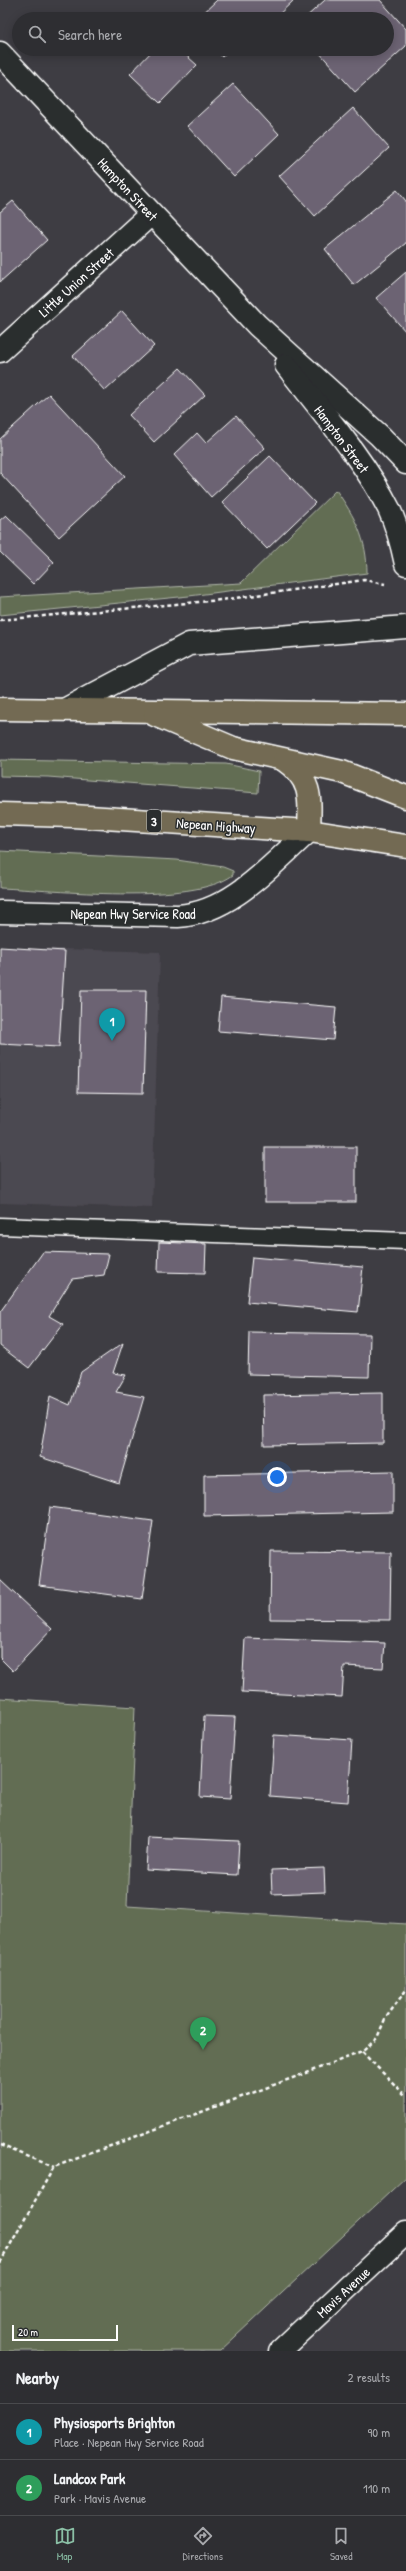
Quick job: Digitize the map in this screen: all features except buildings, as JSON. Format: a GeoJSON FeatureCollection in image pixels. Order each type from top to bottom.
{"type":"FeatureCollection","features":[{"type":"Feature","properties":{"kind":"highway"},"geometry":{"type":"LineString","coordinates":[[0,709],[406,714]]}},
{"type":"Feature","properties":{"kind":"highway"},"geometry":{"type":"LineString","coordinates":[[146,711],[233,748],[342,772],[406,797]]}},
{"type":"Feature","properties":{"kind":"highway"},"geometry":{"type":"LineString","coordinates":[[284,760],[304,780],[308,790],[309,831]]}},
{"type":"Feature","properties":{"kind":"highway","name":"Nepean Highway"},"geometry":{"type":"LineString","coordinates":[[0,814],[73,816],[309,831],[406,846]]}},
{"type":"Feature","properties":{"kind":"street","name":"Hampton Street"},"geometry":{"type":"LineString","coordinates":[[0,53],[257,325],[380,436],[406,463]]}},
{"type":"Feature","properties":{"kind":"street","name":"Little Union Street"},"geometry":{"type":"LineString","coordinates":[[0,351],[151,214]]}},
{"type":"Feature","properties":{"kind":"street","name":"Hampton Street"},"geometry":{"type":"LineString","coordinates":[[257,325],[370,478],[393,518],[406,564]]}},
{"type":"Feature","properties":{"kind":"street"},"geometry":{"type":"LineString","coordinates":[[66,710],[189,644],[406,627]]}},
{"type":"Feature","properties":{"kind":"street","name":"Nepean Hwy Service Road"},"geometry":{"type":"LineString","coordinates":[[0,912],[171,916],[198,914],[207,911],[237,893],[309,831]]}},
{"type":"Feature","properties":{"kind":"street","name":"Mavis Avenue"},"geometry":{"type":"LineString","coordinates":[[280,2351],[406,2233]]}},
{"type":"Feature","properties":{"kind":"lane"},"geometry":{"type":"LineString","coordinates":[[0,1226],[406,1241]]}},
{"type":"Feature","properties":{"kind":"path"},"geometry":{"type":"LineString","coordinates":[[0,620],[221,600],[368,581]]}},
{"type":"Feature","properties":{"kind":"path"},"geometry":{"type":"LineString","coordinates":[[0,2263],[54,2167],[362,2052],[377,2038],[385,2019],[406,1990]]}},
{"type":"Feature","properties":{"kind":"path"},"geometry":{"type":"LineString","coordinates":[[362,2052],[406,2096]]}},
{"type":"Feature","properties":{"kind":"path"},"geometry":{"type":"LineString","coordinates":[[0,2145],[54,2167]]}},
{"type":"Feature","properties":{"kind":"shaded area"},"geometry":{"type":"Polygon","coordinates":[[[0,947],[160,952],[152,1208],[0,1203],[0,947]]]}},
{"type":"Feature","properties":{"kind":"green space"},"geometry":{"type":"Polygon","coordinates":[[[336,490],[359,529],[365,549],[367,573],[189,596],[0,615],[0,597],[241,583],[336,490]]]}},
{"type":"Feature","properties":{"kind":"green space"},"geometry":{"type":"Polygon","coordinates":[[[0,760],[226,764],[259,771],[258,793],[48,777],[0,776],[0,760]]]}},
{"type":"Feature","properties":{"kind":"green space"},"geometry":{"type":"Polygon","coordinates":[[[0,851],[177,860],[223,867],[233,871],[233,875],[213,885],[187,890],[155,893],[87,893],[0,888],[0,851]]]}},
{"type":"Feature","properties":{"kind":"green space"},"geometry":{"type":"Polygon","coordinates":[[[0,1698],[135,1707],[127,1906],[406,1924],[406,2177],[220,2351],[0,2351],[0,1698]]]}},
{"type":"Feature","properties":{"kind":"place","name":"Physiosports Brighton"},"geometry":{"type":"Point","coordinates":[112,1041]}},
{"type":"Feature","properties":{"kind":"place","name":"Landcox Park"},"geometry":{"type":"Point","coordinates":[203,2050]}}]}
